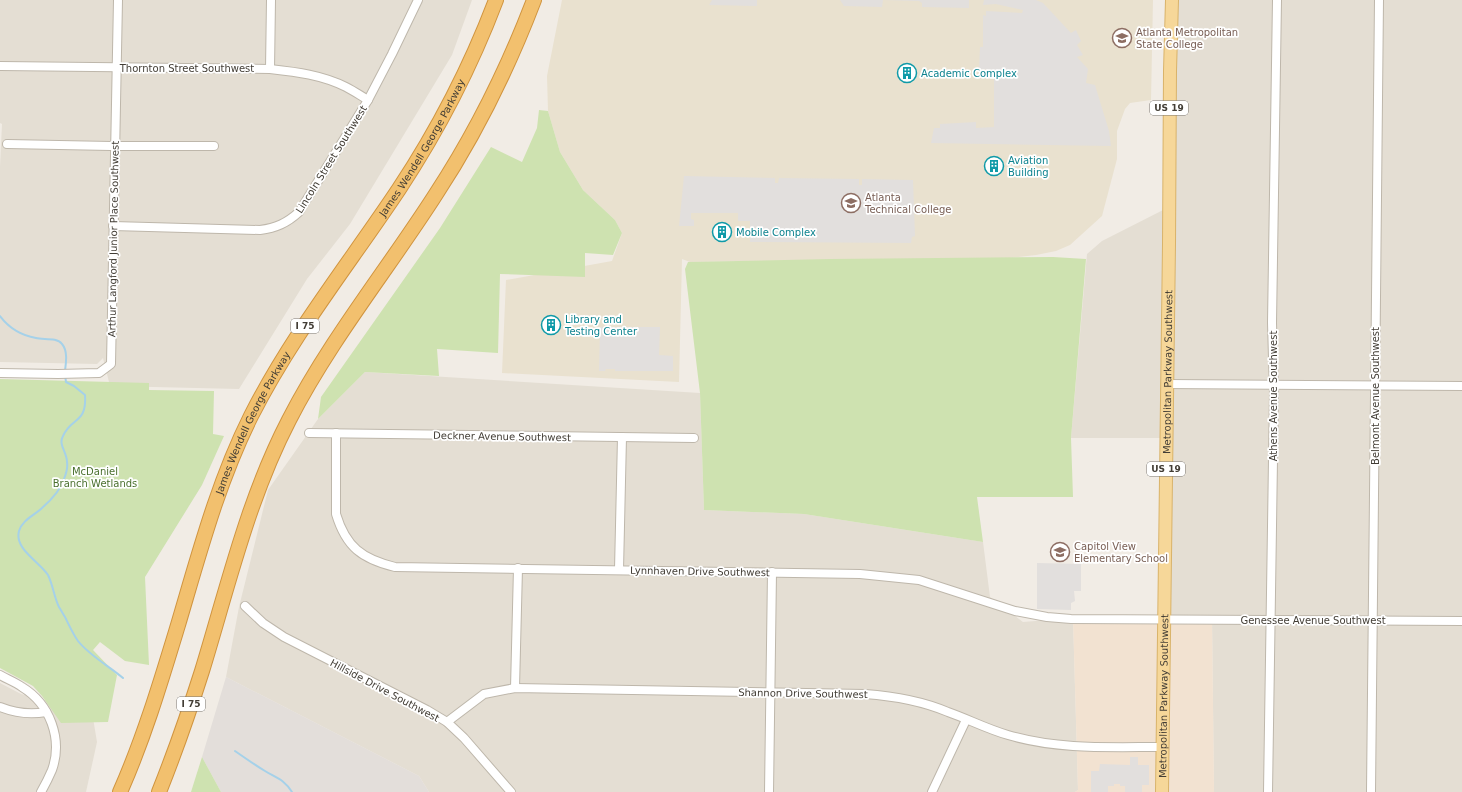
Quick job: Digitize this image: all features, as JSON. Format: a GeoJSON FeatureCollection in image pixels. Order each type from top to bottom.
{"type":"FeatureCollection","features":[{"type":"Feature","properties":{"kind":"highway","name":"James Wendell George Parkway"},"geometry":{"type":"LineString","coordinates":[[120,792],[145,728],[163,675],[202,541],[234,452],[264,392],[292,344],[400,188],[427,144],[454,95],[496,0]]}},
{"type":"Feature","properties":{"kind":"highway","name":"I 75"},"geometry":{"type":"LineString","coordinates":[[159,792],[191,704],[238,550],[272,454],[310,381],[359,305],[436,195],[461,154],[501,77],[534,0]]}},
{"type":"Feature","properties":{"kind":"main road","name":"Metropolitan Parkway Southwest"},"geometry":{"type":"LineString","coordinates":[[1162,792],[1172,0]]}},
{"type":"Feature","properties":{"kind":"street","name":"Arthur Langford Junior Place Southwest"},"geometry":{"type":"LineString","coordinates":[[0,373],[99,373],[111,364],[118,0]]}},
{"type":"Feature","properties":{"kind":"street"},"geometry":{"type":"LineString","coordinates":[[270,69],[271,0]]}},
{"type":"Feature","properties":{"kind":"street","name":"Lincoln Street Southwest"},"geometry":{"type":"LineString","coordinates":[[113,226],[260,230],[272,229],[283,225],[299,212],[368,100],[418,0]]}},
{"type":"Feature","properties":{"kind":"street","name":"Athens Avenue Southwest"},"geometry":{"type":"LineString","coordinates":[[1268,792],[1274,385],[1272,323],[1277,0]]}},
{"type":"Feature","properties":{"kind":"street","name":"Belmont Avenue Southwest"},"geometry":{"type":"LineString","coordinates":[[1371,792],[1379,0]]}},
{"type":"Feature","properties":{"kind":"street","name":"Thornton Street Southwest"},"geometry":{"type":"LineString","coordinates":[[0,66],[270,69],[302,72],[324,78],[347,87],[368,100]]}},
{"type":"Feature","properties":{"kind":"street"},"geometry":{"type":"LineString","coordinates":[[6,144],[214,146]]}},
{"type":"Feature","properties":{"kind":"street"},"geometry":{"type":"LineString","coordinates":[[1167,384],[1462,386]]}},
{"type":"Feature","properties":{"kind":"street","name":"Deckner Avenue Southwest"},"geometry":{"type":"LineString","coordinates":[[310,433],[694,438]]}},
{"type":"Feature","properties":{"kind":"street","name":"Lynnhaven Drive Southwest"},"geometry":{"type":"LineString","coordinates":[[336,433],[336,514],[340,525],[353,546],[362,554],[377,562],[395,566],[860,574],[919,580],[1015,611],[1048,617],[1071,619],[1164,619]]}},
{"type":"Feature","properties":{"kind":"street"},"geometry":{"type":"LineString","coordinates":[[620,570],[622,437]]}},
{"type":"Feature","properties":{"kind":"street"},"geometry":{"type":"LineString","coordinates":[[515,688],[518,568]]}},
{"type":"Feature","properties":{"kind":"street"},"geometry":{"type":"LineString","coordinates":[[769,792],[772,572]]}},
{"type":"Feature","properties":{"kind":"street","name":"Hillside Drive Southwest"},"geometry":{"type":"LineString","coordinates":[[245,606],[263,623],[284,638],[427,710],[447,722],[464,738],[511,792]]}},
{"type":"Feature","properties":{"kind":"street","name":"Genessee Avenue Southwest"},"geometry":{"type":"LineString","coordinates":[[1164,619],[1462,621]]}},
{"type":"Feature","properties":{"kind":"street"},"geometry":{"type":"LineString","coordinates":[[0,676],[23,687],[38,700],[46,712],[54,731],[56,750],[52,771],[41,792]]}},
{"type":"Feature","properties":{"kind":"street","name":"Shannon Drive Southwest"},"geometry":{"type":"LineString","coordinates":[[447,722],[484,694],[515,688],[865,694],[891,696],[928,705],[1008,735],[1052,745],[1106,748],[1162,747]]}},
{"type":"Feature","properties":{"kind":"street"},"geometry":{"type":"LineString","coordinates":[[0,707],[14,712],[34,714],[46,712]]}},
{"type":"Feature","properties":{"kind":"street"},"geometry":{"type":"LineString","coordinates":[[932,792],[966,720]]}},
{"type":"Feature","properties":{"kind":"shaded area"},"geometry":{"type":"Polygon","coordinates":[[[0,0],[472,0],[452,55],[350,224],[307,279],[239,389],[110,386],[103,358],[97,364],[0,362],[0,167],[2,124],[0,123],[0,0]]]}},
{"type":"Feature","properties":{"kind":"shaded area","name":"Atlanta Technical College"},"geometry":{"type":"Polygon","coordinates":[[[562,0],[1153,0],[1151,100],[1130,103],[1125,109],[1117,131],[1117,159],[1102,216],[1070,245],[1056,251],[1009,258],[690,262],[682,259],[679,382],[502,373],[506,280],[612,261],[622,233],[615,220],[583,190],[560,152],[548,111],[547,76],[562,0]]]}},
{"type":"Feature","properties":{"kind":"shaded area"},"geometry":{"type":"Polygon","coordinates":[[[712,0],[757,0],[757,6],[709,5],[712,0]]]}},
{"type":"Feature","properties":{"kind":"shaded area"},"geometry":{"type":"Polygon","coordinates":[[[840,0],[883,0],[882,7],[844,6],[840,0]]]}},
{"type":"Feature","properties":{"kind":"shaded area"},"geometry":{"type":"Polygon","coordinates":[[[883,0],[969,0],[969,8],[922,7],[922,3],[919,1],[883,0]]]}},
{"type":"Feature","properties":{"kind":"shaded area"},"geometry":{"type":"Polygon","coordinates":[[[984,0],[1036,0],[1043,3],[1071,33],[1076,30],[1081,41],[1077,45],[1083,55],[1077,57],[1088,69],[1086,83],[1095,85],[1109,131],[1111,146],[931,143],[934,128],[940,128],[940,124],[976,122],[976,128],[994,127],[994,70],[979,69],[980,47],[983,47],[983,15],[986,16],[986,11],[1022,13],[1023,10],[996,4],[983,5],[984,0]]]}},
{"type":"Feature","properties":{"kind":"shaded area"},"geometry":{"type":"Polygon","coordinates":[[[1171,0],[1462,0],[1462,792],[1214,792],[1212,618],[1166,618],[1167,438],[1071,438],[1087,254],[1102,241],[1169,207],[1171,0]]]}},
{"type":"Feature","properties":{"kind":"shaded area"},"geometry":{"type":"Polygon","coordinates":[[[684,176],[775,178],[775,183],[778,183],[779,178],[859,179],[859,185],[862,185],[862,179],[913,180],[915,236],[912,237],[911,243],[750,242],[750,221],[738,221],[738,213],[691,213],[691,219],[694,220],[694,226],[679,226],[684,176]]]}},
{"type":"Feature","properties":{"kind":"shaded area"},"geometry":{"type":"Polygon","coordinates":[[[600,327],[660,327],[659,355],[673,356],[673,371],[615,371],[615,369],[606,369],[605,371],[599,371],[600,327]]]}},
{"type":"Feature","properties":{"kind":"shaded area"},"geometry":{"type":"Polygon","coordinates":[[[365,372],[700,393],[704,510],[804,514],[983,542],[990,597],[1023,622],[1073,618],[1078,790],[1075,792],[429,792],[419,776],[226,677],[239,607],[268,490],[318,419],[365,372]]]}},
{"type":"Feature","properties":{"kind":"shaded area"},"geometry":{"type":"Polygon","coordinates":[[[1037,563],[1081,564],[1081,591],[1074,591],[1075,601],[1071,603],[1071,610],[1037,609],[1037,563]]]}},
{"type":"Feature","properties":{"kind":"shaded area"},"geometry":{"type":"Polygon","coordinates":[[[1073,618],[1212,618],[1214,792],[1075,792],[1078,790],[1073,618]]]}},
{"type":"Feature","properties":{"kind":"shaded area"},"geometry":{"type":"Polygon","coordinates":[[[226,677],[419,776],[429,792],[221,792],[202,757],[226,677]]]}},
{"type":"Feature","properties":{"kind":"shaded area"},"geometry":{"type":"Polygon","coordinates":[[[0,683],[21,694],[92,712],[97,742],[86,792],[0,792],[0,683]]]}},
{"type":"Feature","properties":{"kind":"shaded area"},"geometry":{"type":"Polygon","coordinates":[[[1130,757],[1138,757],[1138,765],[1149,765],[1149,785],[1142,785],[1142,792],[1125,792],[1125,786],[1114,784],[1114,786],[1108,786],[1108,792],[1091,792],[1091,771],[1099,771],[1100,764],[1130,765],[1130,757]]]}},
{"type":"Feature","properties":{"kind":"green space"},"geometry":{"type":"Polygon","coordinates":[[[539,110],[548,111],[560,152],[583,190],[615,220],[622,233],[613,255],[585,253],[585,277],[500,274],[498,353],[437,349],[439,376],[365,372],[318,419],[321,397],[440,228],[491,147],[522,162],[537,128],[539,110]]]}},
{"type":"Feature","properties":{"kind":"green space"},"geometry":{"type":"Polygon","coordinates":[[[1053,257],[1086,259],[1071,438],[1073,497],[977,497],[983,542],[804,514],[704,510],[700,393],[685,269],[688,262],[1053,257]]]}},
{"type":"Feature","properties":{"kind":"green space","name":"McDaniel Branch Wetlands"},"geometry":{"type":"Polygon","coordinates":[[[0,379],[149,383],[149,390],[214,391],[213,434],[224,436],[202,485],[145,577],[149,665],[125,661],[100,642],[93,650],[117,675],[108,722],[61,723],[33,686],[0,668],[0,379]]]}},
{"type":"Feature","properties":{"kind":"green space"},"geometry":{"type":"Polygon","coordinates":[[[202,757],[221,792],[191,792],[202,757]]]}},
{"type":"Feature","properties":{"kind":"waterway"},"geometry":{"type":"LineString","coordinates":[[0,316],[7,324],[20,333],[36,338],[57,340],[60,342],[64,347],[66,354],[65,371]]}},
{"type":"Feature","properties":{"kind":"waterway"},"geometry":{"type":"LineString","coordinates":[[65,375],[66,382],[74,386],[85,395],[84,411],[81,416],[66,430],[62,439],[62,446],[67,458],[66,473],[63,483],[52,498],[23,524],[19,531],[18,538],[24,549],[48,575],[59,607],[78,641],[94,656],[123,678]]}},
{"type":"Feature","properties":{"kind":"waterway"},"geometry":{"type":"LineString","coordinates":[[235,751],[283,781],[292,792]]}},
{"type":"Feature","properties":{"kind":"place","name":"Atlanta Metropolitan State College"},"geometry":{"type":"Point","coordinates":[1122,38]}},
{"type":"Feature","properties":{"kind":"place","name":"Academic Complex"},"geometry":{"type":"Point","coordinates":[907,73]}},
{"type":"Feature","properties":{"kind":"place","name":"Aviation Building"},"geometry":{"type":"Point","coordinates":[994,166]}},
{"type":"Feature","properties":{"kind":"place","name":"Atlanta Technical College"},"geometry":{"type":"Point","coordinates":[851,203]}},
{"type":"Feature","properties":{"kind":"place","name":"Mobile Complex"},"geometry":{"type":"Point","coordinates":[722,232]}},
{"type":"Feature","properties":{"kind":"place","name":"Library and Testing Center"},"geometry":{"type":"Point","coordinates":[551,325]}},
{"type":"Feature","properties":{"kind":"place","name":"Capitol View Elementary School"},"geometry":{"type":"Point","coordinates":[1060,552]}}]}
